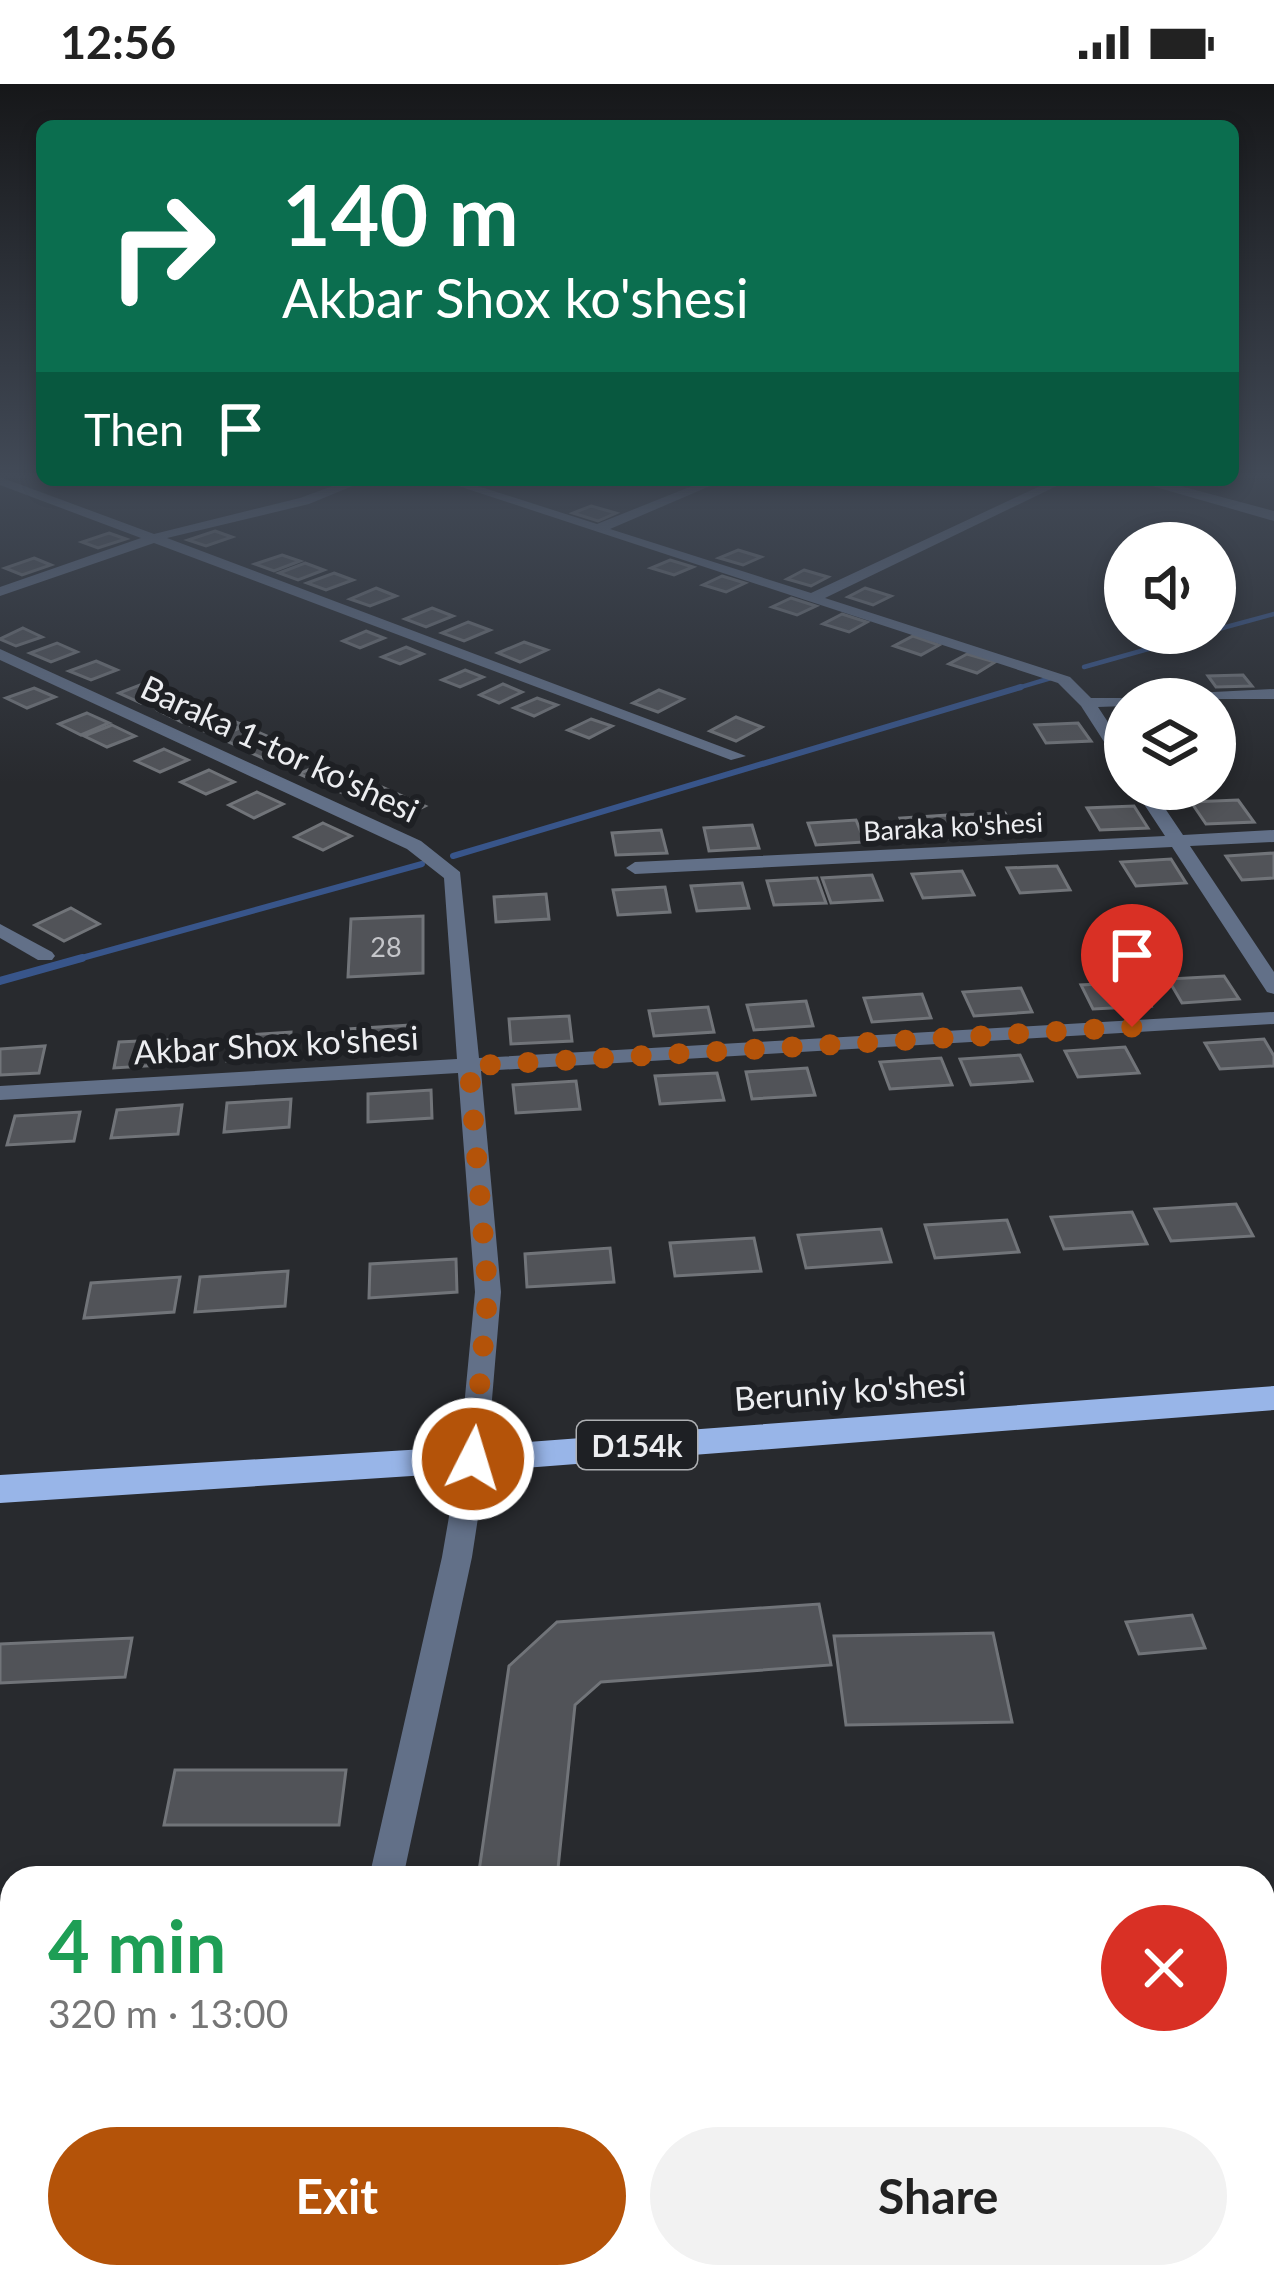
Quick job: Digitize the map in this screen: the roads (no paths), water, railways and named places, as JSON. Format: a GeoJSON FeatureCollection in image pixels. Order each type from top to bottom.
{"type":"FeatureCollection","features":[{"type":"Feature","properties":{"kind":"main road","name":"Beruniy ko'shesi"},"geometry":{"type":"LineString","coordinates":[[0,1490],[1274,1397]]}},
{"type":"Feature","properties":{"kind":"street"},"geometry":{"type":"LineString","coordinates":[[0,592],[43,577]]}},
{"type":"Feature","properties":{"kind":"street"},"geometry":{"type":"LineString","coordinates":[[258,577],[737,756]]}},
{"type":"Feature","properties":{"kind":"street"},"geometry":{"type":"LineString","coordinates":[[743,577],[1027,664],[1064,680],[1104,729]]}},
{"type":"Feature","properties":{"kind":"street"},"geometry":{"type":"LineString","coordinates":[[810,599],[857,577]]}},
{"type":"Feature","properties":{"kind":"street","name":"Baraka 1-tor ko'shesi"},"geometry":{"type":"LineString","coordinates":[[0,654],[414,845],[453,876],[488,1292],[473,1459],[457,1557],[389,1866]]}},
{"type":"Feature","properties":{"kind":"street"},"geometry":{"type":"LineString","coordinates":[[1236,696],[1274,694]]}},
{"type":"Feature","properties":{"kind":"street"},"geometry":{"type":"LineString","coordinates":[[1087,703],[1104,702]]}},
{"type":"Feature","properties":{"kind":"street"},"geometry":{"type":"LineString","coordinates":[[1157,810],[1274,988]]}},
{"type":"Feature","properties":{"kind":"street","name":"Baraka ko'shesi"},"geometry":{"type":"LineString","coordinates":[[635,868],[1274,836]]}},
{"type":"Feature","properties":{"kind":"street"},"geometry":{"type":"LineString","coordinates":[[0,930],[46,956]]}},
{"type":"Feature","properties":{"kind":"street","name":"Akbar Shox ko'shesi"},"geometry":{"type":"LineString","coordinates":[[0,1093],[1274,1018]]}},
{"type":"Feature","properties":{"kind":"waterway"},"geometry":{"type":"LineString","coordinates":[[1236,624],[1274,614]]}},
{"type":"Feature","properties":{"kind":"waterway"},"geometry":{"type":"LineString","coordinates":[[1084,667],[1130,654]]}},
{"type":"Feature","properties":{"kind":"waterway"},"geometry":{"type":"LineString","coordinates":[[1021,687],[1051,678]]}},
{"type":"Feature","properties":{"kind":"waterway"},"geometry":{"type":"LineString","coordinates":[[453,856],[1021,687]]}},
{"type":"Feature","properties":{"kind":"waterway"},"geometry":{"type":"LineString","coordinates":[[1011,690],[1021,687]]}},
{"type":"Feature","properties":{"kind":"waterway"},"geometry":{"type":"LineString","coordinates":[[71,961],[422,864]]}},
{"type":"Feature","properties":{"kind":"waterway"},"geometry":{"type":"LineString","coordinates":[[0,981],[82,958]]}}]}
